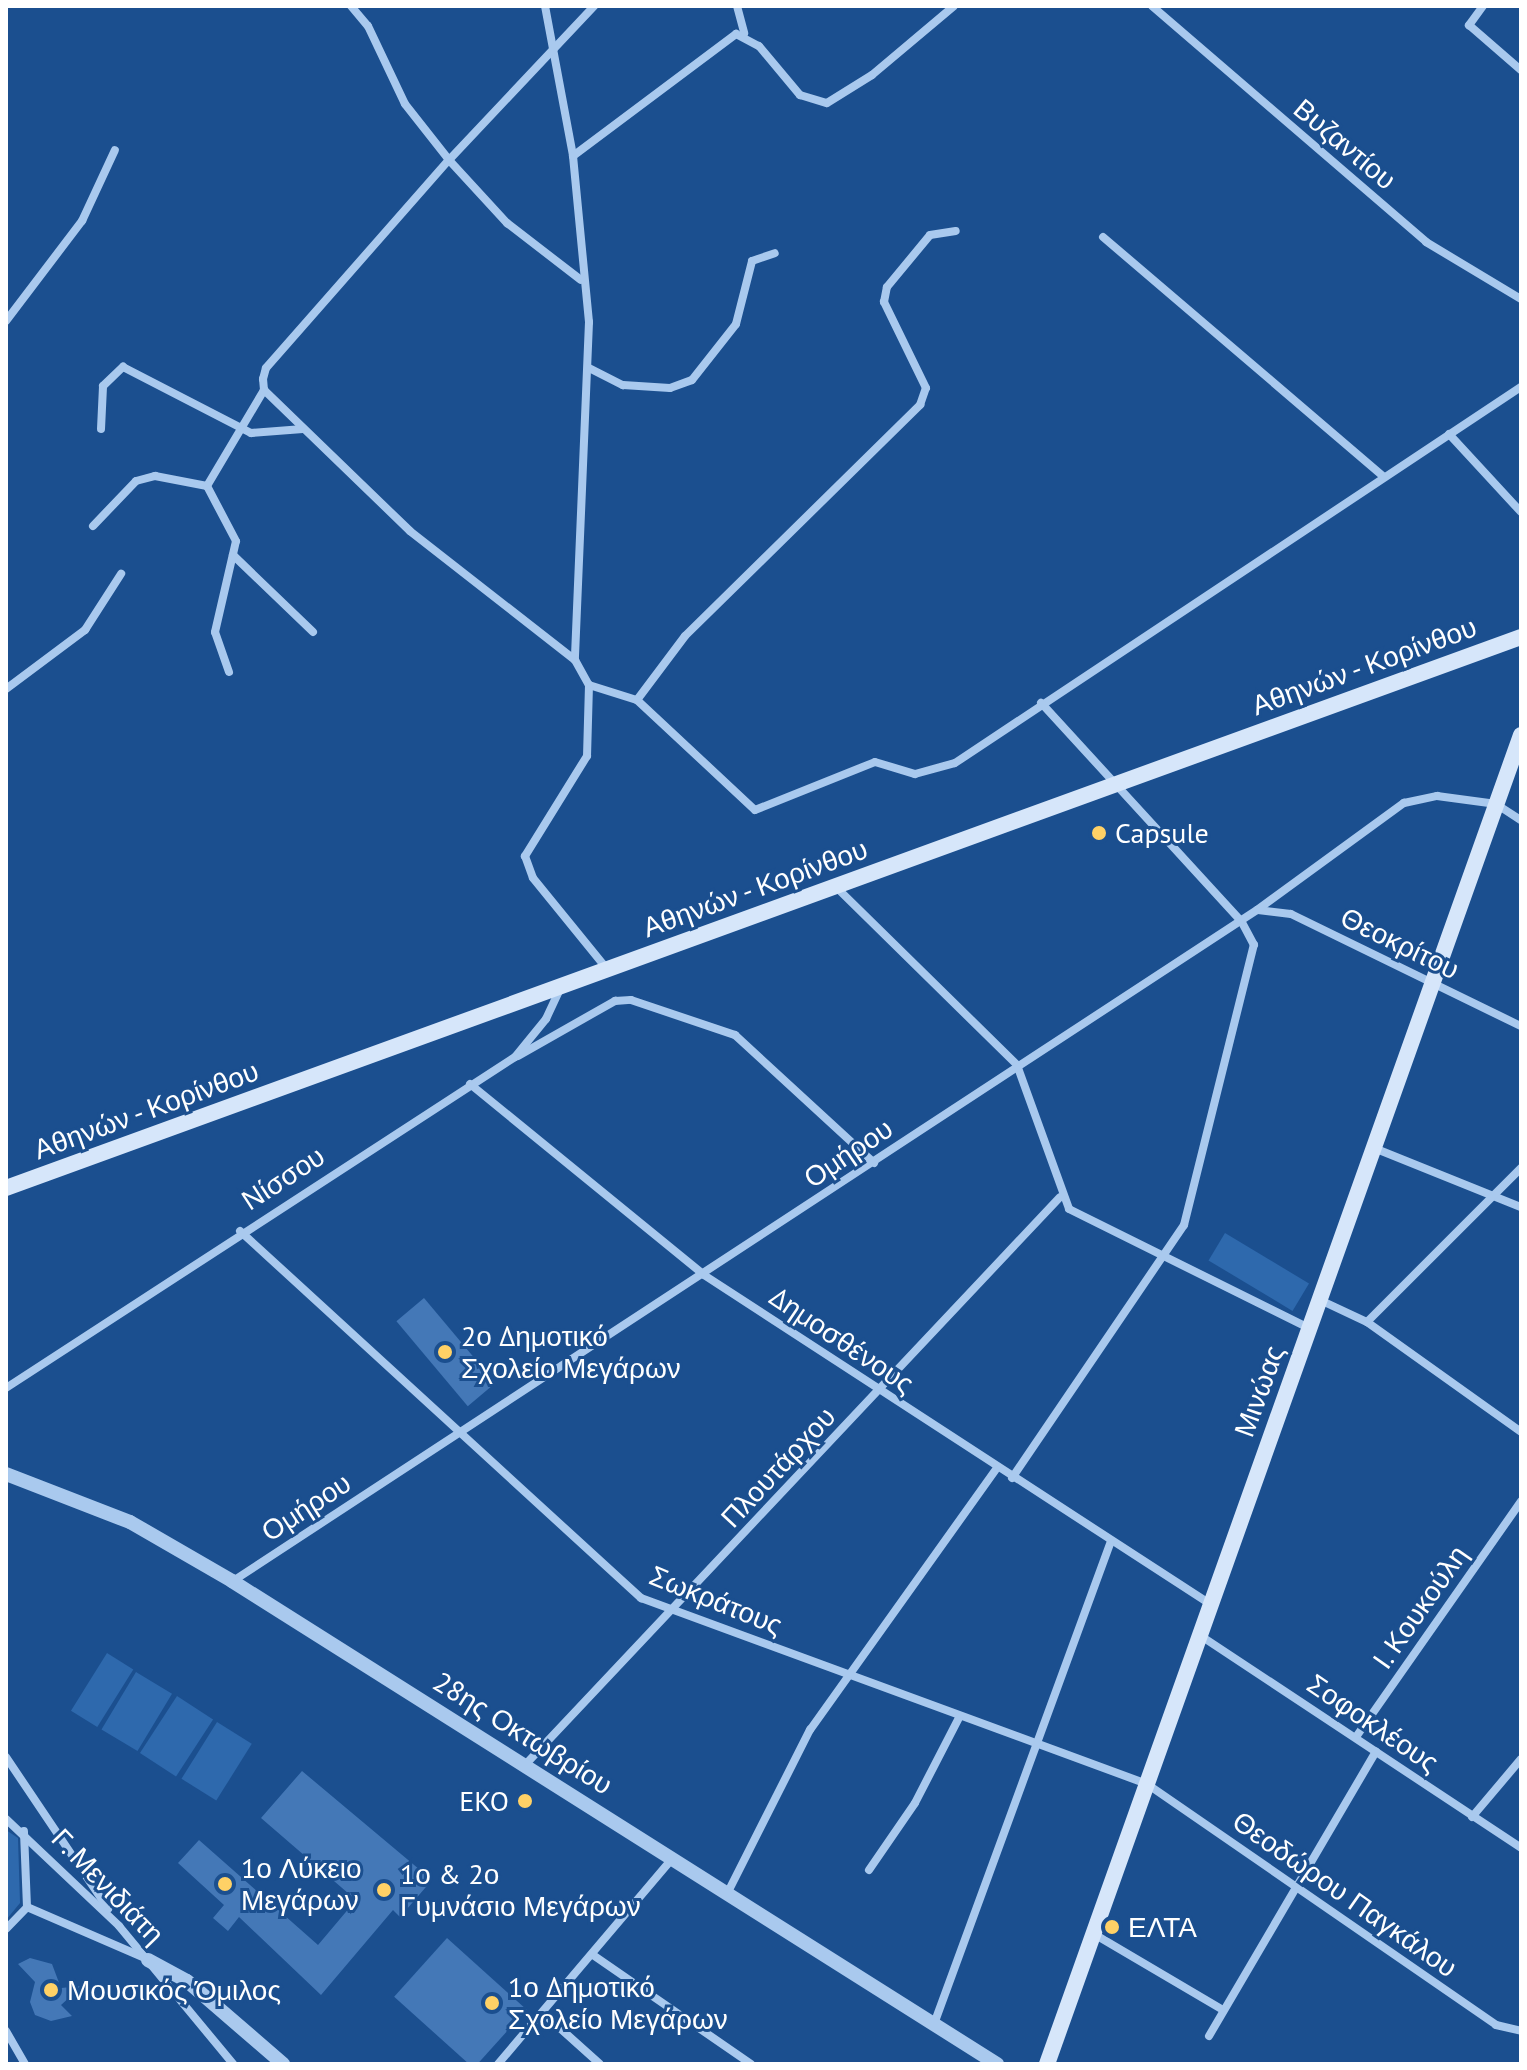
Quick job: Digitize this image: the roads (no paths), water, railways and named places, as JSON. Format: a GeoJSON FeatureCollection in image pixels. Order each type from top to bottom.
{"type":"FeatureCollection","features":[{"type":"Feature","properties":{"kind":"main road","name":"Αθηνών - Κορίνθου"},"geometry":{"type":"LineString","coordinates":[[6,1188],[1521,637]]}},
{"type":"Feature","properties":{"kind":"main road","name":"Μινώας"},"geometry":{"type":"LineString","coordinates":[[1047,2064],[1521,735]]}},
{"type":"Feature","properties":{"kind":"street"},"geometry":{"type":"LineString","coordinates":[[351,6],[368,26],[405,104],[449,160],[507,223],[581,280]]}},
{"type":"Feature","properties":{"kind":"street"},"geometry":{"type":"LineString","coordinates":[[545,6],[573,156],[589,368],[575,660]]}},
{"type":"Feature","properties":{"kind":"street"},"geometry":{"type":"LineString","coordinates":[[207,486],[264,390],[266,368],[449,160],[594,6]]}},
{"type":"Feature","properties":{"kind":"street"},"geometry":{"type":"LineString","coordinates":[[737,6],[744,33],[800,95],[827,103],[872,75],[954,6]]}},
{"type":"Feature","properties":{"kind":"street"},"geometry":{"type":"LineString","coordinates":[[1483,6],[1469,25],[1521,70]]}},
{"type":"Feature","properties":{"kind":"street","name":"Βυζαντίου"},"geometry":{"type":"LineString","coordinates":[[1155,7],[1426,242],[1521,299]]}},
{"type":"Feature","properties":{"kind":"street"},"geometry":{"type":"LineString","coordinates":[[573,156],[677,74],[744,33]]}},
{"type":"Feature","properties":{"kind":"street"},"geometry":{"type":"LineString","coordinates":[[6,321],[82,221],[115,150]]}},
{"type":"Feature","properties":{"kind":"street"},"geometry":{"type":"LineString","coordinates":[[637,700],[685,636],[920,405],[926,388],[884,302],[887,287],[930,235],[956,231]]}},
{"type":"Feature","properties":{"kind":"street"},"geometry":{"type":"LineString","coordinates":[[1103,237],[1383,476]]}},
{"type":"Feature","properties":{"kind":"street"},"geometry":{"type":"LineString","coordinates":[[589,368],[623,385],[670,388],[692,380],[736,324],[752,261],[775,253]]}},
{"type":"Feature","properties":{"kind":"street"},"geometry":{"type":"LineString","coordinates":[[101,429],[103,386],[123,367],[239,429],[303,429]]}},
{"type":"Feature","properties":{"kind":"street"},"geometry":{"type":"LineString","coordinates":[[589,685],[637,700],[755,810],[875,762],[915,774],[955,763],[1521,387]]}},
{"type":"Feature","properties":{"kind":"street"},"geometry":{"type":"LineString","coordinates":[[264,390],[410,531],[575,660],[589,685],[587,756],[525,856],[533,878],[608,969]]}},
{"type":"Feature","properties":{"kind":"street"},"geometry":{"type":"LineString","coordinates":[[1449,434],[1521,512]]}},
{"type":"Feature","properties":{"kind":"street"},"geometry":{"type":"LineString","coordinates":[[93,526],[136,481],[155,476],[207,486],[231,525],[233,555],[215,632],[229,672]]}},
{"type":"Feature","properties":{"kind":"street"},"geometry":{"type":"LineString","coordinates":[[233,555],[313,632]]}},
{"type":"Feature","properties":{"kind":"street"},"geometry":{"type":"LineString","coordinates":[[6,689],[70,645],[121,574]]}},
{"type":"Feature","properties":{"kind":"street"},"geometry":{"type":"LineString","coordinates":[[1012,1478],[1170,1254],[1184,1225],[1254,945],[1241,921],[1041,703]]}},
{"type":"Feature","properties":{"kind":"street","name":"Ομήρου"},"geometry":{"type":"LineString","coordinates":[[232,1581],[1241,921],[1404,803],[1437,796],[1496,804]]}},
{"type":"Feature","properties":{"kind":"street"},"geometry":{"type":"LineString","coordinates":[[1496,804],[1521,820]]}},
{"type":"Feature","properties":{"kind":"street"},"geometry":{"type":"LineString","coordinates":[[835,886],[1017,1065],[1060,1197],[1078,1215],[1170,1254],[1309,1328]]}},
{"type":"Feature","properties":{"kind":"street","name":"Θεοκρίτου"},"geometry":{"type":"LineString","coordinates":[[1257,910],[1291,914],[1521,1026]]}},
{"type":"Feature","properties":{"kind":"street","name":"Νίσσου"},"geometry":{"type":"LineString","coordinates":[[6,1388],[240,1231],[515,1057],[546,1019],[561,986]]}},
{"type":"Feature","properties":{"kind":"street"},"geometry":{"type":"LineString","coordinates":[[515,1057],[615,1001],[631,1000],[735,1035],[874,1163]]}},
{"type":"Feature","properties":{"kind":"street","name":"Δημοσθένους"},"geometry":{"type":"LineString","coordinates":[[470,1084],[704,1275],[996,1469],[1211,1604]]}},
{"type":"Feature","properties":{"kind":"street"},"geometry":{"type":"LineString","coordinates":[[1373,1148],[1497,1193],[1521,1207]]}},
{"type":"Feature","properties":{"kind":"street"},"geometry":{"type":"LineString","coordinates":[[1367,1322],[1521,1168]]}},
{"type":"Feature","properties":{"kind":"street","name":"Πλουτάρχου"},"geometry":{"type":"LineString","coordinates":[[524,1772],[1060,1197]]}},
{"type":"Feature","properties":{"kind":"street","name":"Σωκράτους"},"geometry":{"type":"LineString","coordinates":[[240,1231],[632,1591],[673,1611],[1147,1784]]}},
{"type":"Feature","properties":{"kind":"street"},"geometry":{"type":"LineString","coordinates":[[1320,1300],[1367,1322],[1521,1432]]}},
{"type":"Feature","properties":{"kind":"street"},"geometry":{"type":"LineString","coordinates":[[728,1892],[800,1748],[847,1674],[996,1469]]}},
{"type":"Feature","properties":{"kind":"street","name":"28ης Οκτωβρίου"},"geometry":{"type":"LineString","coordinates":[[6,1474],[130,1522],[232,1581],[555,1792],[673,1858],[997,2064]]}},
{"type":"Feature","properties":{"kind":"street","name":"Ι. Κουκούλη"},"geometry":{"type":"LineString","coordinates":[[1356,1737],[1521,1501]]}},
{"type":"Feature","properties":{"kind":"street"},"geometry":{"type":"LineString","coordinates":[[934,2024],[1111,1541]]}},
{"type":"Feature","properties":{"kind":"street","name":"Σοφοκλέους"},"geometry":{"type":"LineString","coordinates":[[1200,1635],[1521,1848]]}},
{"type":"Feature","properties":{"kind":"street"},"geometry":{"type":"LineString","coordinates":[[869,1870],[915,1803],[960,1716]]}},
{"type":"Feature","properties":{"kind":"street"},"geometry":{"type":"LineString","coordinates":[[1209,2036],[1294,1885],[1376,1751]]}},
{"type":"Feature","properties":{"kind":"street"},"geometry":{"type":"LineString","coordinates":[[6,1757],[119,1926]]}},
{"type":"Feature","properties":{"kind":"street"},"geometry":{"type":"LineString","coordinates":[[1472,1817],[1521,1759]]}},
{"type":"Feature","properties":{"kind":"street","name":"Θεοδώρου Παγκάλου"},"geometry":{"type":"LineString","coordinates":[[1147,1784],[1496,2025],[1521,2031]]}},
{"type":"Feature","properties":{"kind":"street","name":"Γ. Μενιδιάτη"},"geometry":{"type":"LineString","coordinates":[[6,1819],[24,1831],[119,1926],[233,2064]]}},
{"type":"Feature","properties":{"kind":"street"},"geometry":{"type":"LineString","coordinates":[[6,1929],[27,1907],[24,1831]]}},
{"type":"Feature","properties":{"kind":"street"},"geometry":{"type":"LineString","coordinates":[[498,2064],[673,1858]]}},
{"type":"Feature","properties":{"kind":"street"},"geometry":{"type":"LineString","coordinates":[[27,1907],[148,1960],[187,1981],[283,2064]]}},
{"type":"Feature","properties":{"kind":"street"},"geometry":{"type":"LineString","coordinates":[[1093,1934],[1223,2010]]}},
{"type":"Feature","properties":{"kind":"street"},"geometry":{"type":"LineString","coordinates":[[593,1955],[751,2064]]}},
{"type":"Feature","properties":{"kind":"street"},"geometry":{"type":"LineString","coordinates":[[543,2013],[600,2064]]}},
{"type":"Feature","properties":{"kind":"street"},"geometry":{"type":"LineString","coordinates":[[6,2031],[25,2064]]}},
{"type":"Feature","properties":{"kind":"place","name":"Capsule"},"geometry":{"type":"Point","coordinates":[1099,833]}},
{"type":"Feature","properties":{"kind":"place","name":"2ο Δημοτικό Σχολείο Μεγάρων"},"geometry":{"type":"Point","coordinates":[445,1352]}},
{"type":"Feature","properties":{"kind":"place","name":"EKO"},"geometry":{"type":"Point","coordinates":[525,1801]}},
{"type":"Feature","properties":{"kind":"place","name":"1ο Λύκειο Μεγάρων"},"geometry":{"type":"Point","coordinates":[225,1884]}},
{"type":"Feature","properties":{"kind":"place","name":"1ο & 2ο Γυμνάσιο Μεγάρων"},"geometry":{"type":"Point","coordinates":[384,1890]}},
{"type":"Feature","properties":{"kind":"place","name":"ΕΛΤΑ"},"geometry":{"type":"Point","coordinates":[1112,1927]}},
{"type":"Feature","properties":{"kind":"place","name":"Μουσικός Όμιλος"},"geometry":{"type":"Point","coordinates":[51,1990]}},
{"type":"Feature","properties":{"kind":"place","name":"1ο Δημοτικό Σχολείο Μεγάρων"},"geometry":{"type":"Point","coordinates":[492,2003]}}]}
